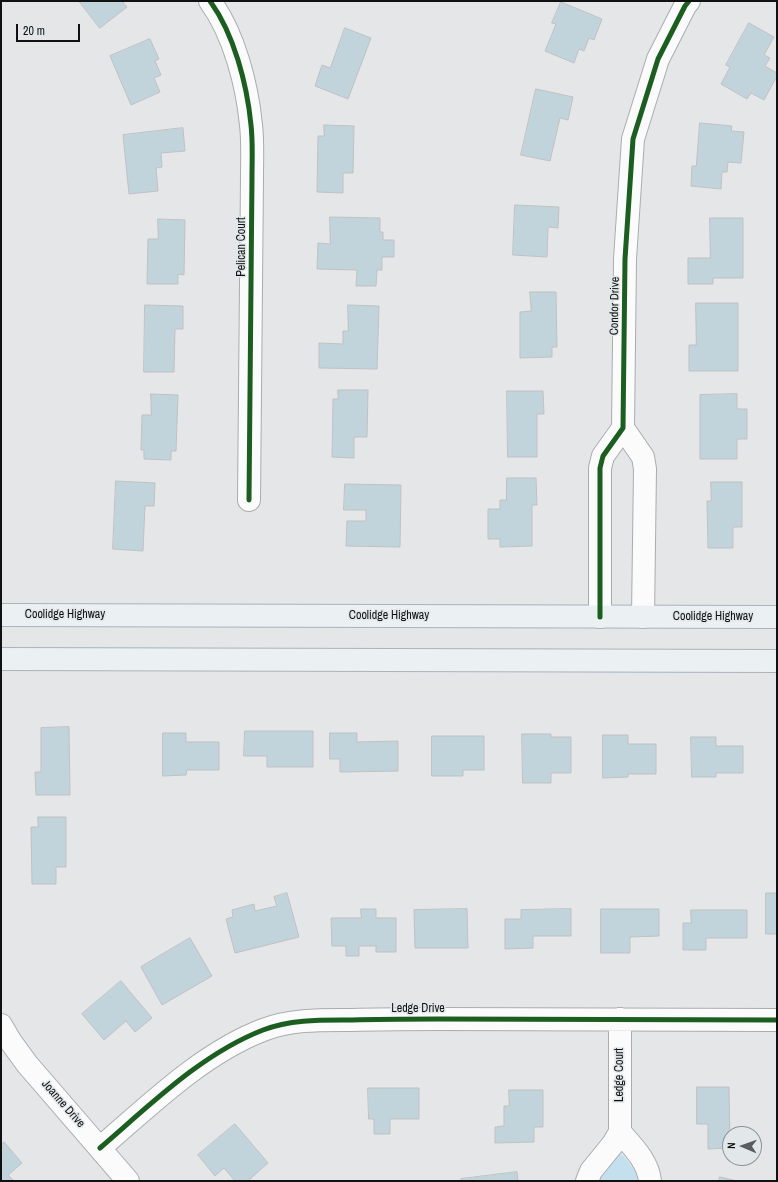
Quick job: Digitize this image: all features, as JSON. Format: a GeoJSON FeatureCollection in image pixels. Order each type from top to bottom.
{"type":"FeatureCollection","features":[{"type":"Feature","properties":{"kind":"main road","name":"Coolidge Highway"},"geometry":{"type":"LineString","coordinates":[[1,615],[777,617]]}},
{"type":"Feature","properties":{"kind":"main road"},"geometry":{"type":"LineString","coordinates":[[1,659],[777,661]]}},
{"type":"Feature","properties":{"kind":"street","name":"Condor Drive"},"geometry":{"type":"LineString","coordinates":[[623,428],[625,259],[633,139],[658,59],[689,1]]}},
{"type":"Feature","properties":{"kind":"street","name":"Pelican Court"},"geometry":{"type":"LineString","coordinates":[[218,4],[234,49],[245,87],[251,125],[250,500]]}},
{"type":"Feature","properties":{"kind":"street"},"geometry":{"type":"LineString","coordinates":[[600,616],[600,468],[603,456],[623,428],[643,456],[645,469],[643,617]]}},
{"type":"Feature","properties":{"kind":"street","name":"Ledge Drive"},"geometry":{"type":"LineString","coordinates":[[100,1148],[180,1080],[213,1056],[248,1036],[285,1024],[309,1020],[395,1019],[777,1020]]}},
{"type":"Feature","properties":{"kind":"street","name":"Ledge Court"},"geometry":{"type":"LineString","coordinates":[[620,1019],[620,1132]]}},
{"type":"Feature","properties":{"kind":"street","name":"Joanne Drive"},"geometry":{"type":"LineString","coordinates":[[1,1025],[27,1064],[128,1181]]}},
{"type":"Feature","properties":{"kind":"street"},"geometry":{"type":"LineString","coordinates":[[588,1181],[591,1171],[613,1144],[620,1132],[643,1162],[649,1172],[650,1181]]}},
{"type":"Feature","properties":{"kind":"shaded area"},"geometry":{"type":"Polygon","coordinates":[[[619,1153],[625,1158],[637,1174],[640,1181],[599,1181],[601,1176],[619,1153]]]}},
{"type":"Feature","properties":{"kind":"building"},"geometry":{"type":"Polygon","coordinates":[[[79,1],[122,1],[127,7],[100,28],[79,1]]]}},
{"type":"Feature","properties":{"kind":"building"},"geometry":{"type":"Polygon","coordinates":[[[561,2],[602,19],[594,40],[589,38],[584,51],[579,49],[574,63],[545,51],[556,24],[552,23],[561,2]]]}},
{"type":"Feature","properties":{"kind":"building"},"geometry":{"type":"Polygon","coordinates":[[[749,23],[774,37],[764,55],[770,58],[765,66],[777,73],[777,76],[764,100],[751,93],[747,99],[721,84],[730,67],[726,65],[749,23]]]}},
{"type":"Feature","properties":{"kind":"building"},"geometry":{"type":"Polygon","coordinates":[[[345,28],[371,38],[348,99],[315,86],[322,65],[330,68],[345,28]]]}},
{"type":"Feature","properties":{"kind":"building"},"geometry":{"type":"Polygon","coordinates":[[[150,39],[159,59],[155,61],[161,75],[154,78],[160,92],[131,105],[110,56],[150,39]]]}},
{"type":"Feature","properties":{"kind":"building"},"geometry":{"type":"Polygon","coordinates":[[[536,89],[573,97],[568,120],[560,118],[550,161],[521,155],[536,89]]]}},
{"type":"Feature","properties":{"kind":"building"},"geometry":{"type":"Polygon","coordinates":[[[700,123],[732,126],[731,131],[744,132],[741,163],[728,162],[727,172],[722,172],[721,189],[691,186],[692,166],[696,166],[700,123]]]}},
{"type":"Feature","properties":{"kind":"building"},"geometry":{"type":"Polygon","coordinates":[[[324,125],[354,126],[353,173],[343,173],[343,193],[317,192],[318,136],[324,136],[324,125]]]}},
{"type":"Feature","properties":{"kind":"building"},"geometry":{"type":"Polygon","coordinates":[[[183,128],[185,151],[161,153],[162,167],[156,168],[158,191],[129,194],[123,135],[183,128]]]}},
{"type":"Feature","properties":{"kind":"building"},"geometry":{"type":"Polygon","coordinates":[[[515,205],[559,207],[558,228],[548,227],[547,257],[513,255],[515,205]]]}},
{"type":"Feature","properties":{"kind":"building"},"geometry":{"type":"Polygon","coordinates":[[[330,217],[380,218],[380,232],[383,232],[383,240],[394,240],[394,257],[382,257],[382,270],[377,270],[376,286],[356,286],[357,270],[317,269],[318,243],[330,244],[330,217]]]}},
{"type":"Feature","properties":{"kind":"building"},"geometry":{"type":"Polygon","coordinates":[[[710,218],[743,218],[743,278],[713,278],[713,284],[688,284],[688,258],[710,258],[710,218]]]}},
{"type":"Feature","properties":{"kind":"building"},"geometry":{"type":"Polygon","coordinates":[[[158,219],[185,220],[184,275],[178,274],[178,284],[147,284],[148,239],[158,239],[158,219]]]}},
{"type":"Feature","properties":{"kind":"building"},"geometry":{"type":"Polygon","coordinates":[[[530,292],[556,292],[557,347],[552,347],[552,357],[520,358],[520,312],[531,311],[530,292]]]}},
{"type":"Feature","properties":{"kind":"building"},"geometry":{"type":"Polygon","coordinates":[[[696,303],[738,303],[738,371],[689,371],[689,345],[696,345],[696,303]]]}},
{"type":"Feature","properties":{"kind":"building"},"geometry":{"type":"Polygon","coordinates":[[[145,305],[183,306],[183,329],[175,329],[174,372],[144,372],[145,305]]]}},
{"type":"Feature","properties":{"kind":"building"},"geometry":{"type":"Polygon","coordinates":[[[348,305],[379,306],[377,369],[319,368],[319,343],[343,344],[343,331],[348,331],[348,305]]]}},
{"type":"Feature","properties":{"kind":"building"},"geometry":{"type":"Polygon","coordinates":[[[338,390],[368,390],[367,437],[354,437],[354,458],[332,457],[333,399],[338,399],[338,390]]]}},
{"type":"Feature","properties":{"kind":"building"},"geometry":{"type":"Polygon","coordinates":[[[507,391],[543,391],[544,414],[537,414],[537,457],[508,457],[507,391]]]}},
{"type":"Feature","properties":{"kind":"building"},"geometry":{"type":"Polygon","coordinates":[[[151,394],[178,395],[176,451],[171,451],[171,460],[144,459],[144,450],[141,450],[142,415],[151,415],[151,394]]]}},
{"type":"Feature","properties":{"kind":"building"},"geometry":{"type":"Polygon","coordinates":[[[737,394],[737,409],[747,409],[747,439],[737,439],[737,459],[700,459],[700,395],[737,394]]]}},
{"type":"Feature","properties":{"kind":"building"},"geometry":{"type":"Polygon","coordinates":[[[507,478],[536,478],[537,505],[532,505],[532,546],[500,547],[500,539],[488,539],[488,509],[500,509],[500,500],[506,500],[507,478]]]}},
{"type":"Feature","properties":{"kind":"building"},"geometry":{"type":"Polygon","coordinates":[[[116,481],[155,483],[154,506],[145,506],[143,551],[113,549],[116,481]]]}},
{"type":"Feature","properties":{"kind":"building"},"geometry":{"type":"Polygon","coordinates":[[[711,482],[742,482],[742,527],[733,527],[733,548],[708,548],[707,501],[711,501],[711,482]]]}},
{"type":"Feature","properties":{"kind":"building"},"geometry":{"type":"Polygon","coordinates":[[[345,484],[401,485],[400,547],[346,546],[347,521],[366,521],[366,510],[344,510],[345,484]]]}},
{"type":"Feature","properties":{"kind":"building"},"geometry":{"type":"Polygon","coordinates":[[[69,727],[70,795],[36,795],[35,772],[41,772],[41,728],[69,727]]]}},
{"type":"Feature","properties":{"kind":"building"},"geometry":{"type":"Polygon","coordinates":[[[245,731],[313,731],[313,767],[267,767],[267,756],[244,756],[245,731]]]}},
{"type":"Feature","properties":{"kind":"building"},"geometry":{"type":"Polygon","coordinates":[[[163,733],[186,733],[186,742],[219,742],[219,770],[187,770],[186,775],[163,776],[163,733]]]}},
{"type":"Feature","properties":{"kind":"building"},"geometry":{"type":"Polygon","coordinates":[[[330,733],[357,733],[357,742],[398,741],[398,771],[340,772],[340,759],[330,759],[330,733]]]}},
{"type":"Feature","properties":{"kind":"building"},"geometry":{"type":"Polygon","coordinates":[[[522,734],[551,734],[551,737],[571,737],[571,773],[551,773],[551,783],[523,783],[522,734]]]}},
{"type":"Feature","properties":{"kind":"building"},"geometry":{"type":"Polygon","coordinates":[[[603,735],[628,735],[628,744],[656,744],[656,774],[628,774],[628,777],[603,778],[603,735]]]}},
{"type":"Feature","properties":{"kind":"building"},"geometry":{"type":"Polygon","coordinates":[[[432,736],[484,736],[484,770],[463,770],[463,776],[432,776],[432,736]]]}},
{"type":"Feature","properties":{"kind":"building"},"geometry":{"type":"Polygon","coordinates":[[[691,737],[716,737],[716,746],[743,746],[743,773],[716,773],[716,777],[692,777],[691,737]]]}},
{"type":"Feature","properties":{"kind":"building"},"geometry":{"type":"Polygon","coordinates":[[[38,817],[66,817],[66,867],[56,867],[56,884],[32,884],[31,827],[38,827],[38,817]]]}},
{"type":"Feature","properties":{"kind":"building"},"geometry":{"type":"Polygon","coordinates":[[[287,893],[299,937],[235,953],[226,919],[233,917],[232,910],[254,904],[255,911],[277,906],[274,897],[287,893]]]}},
{"type":"Feature","properties":{"kind":"building"},"geometry":{"type":"Polygon","coordinates":[[[766,893],[777,893],[777,934],[766,934],[766,893]]]}},
{"type":"Feature","properties":{"kind":"building"},"geometry":{"type":"Polygon","coordinates":[[[361,909],[376,909],[376,918],[396,918],[396,952],[376,952],[376,946],[359,946],[359,956],[346,956],[346,946],[332,946],[331,918],[361,918],[361,909]]]}},
{"type":"Feature","properties":{"kind":"building"},"geometry":{"type":"Polygon","coordinates":[[[467,909],[468,948],[415,948],[414,910],[467,909]]]}},
{"type":"Feature","properties":{"kind":"building"},"geometry":{"type":"Polygon","coordinates":[[[571,909],[571,936],[533,936],[533,948],[505,949],[505,919],[521,919],[521,910],[571,909]]]}},
{"type":"Feature","properties":{"kind":"building"},"geometry":{"type":"Polygon","coordinates":[[[601,909],[659,909],[659,936],[630,937],[630,953],[601,953],[601,909]]]}},
{"type":"Feature","properties":{"kind":"building"},"geometry":{"type":"Polygon","coordinates":[[[691,910],[747,910],[747,938],[706,938],[706,950],[683,950],[683,923],[691,923],[691,910]]]}},
{"type":"Feature","properties":{"kind":"building"},"geometry":{"type":"Polygon","coordinates":[[[190,938],[212,976],[162,1005],[141,967],[190,938]]]}},
{"type":"Feature","properties":{"kind":"building"},"geometry":{"type":"Polygon","coordinates":[[[121,981],[152,1018],[135,1032],[126,1021],[104,1040],[82,1014],[121,981]]]}},
{"type":"Feature","properties":{"kind":"building"},"geometry":{"type":"Polygon","coordinates":[[[697,1087],[729,1087],[730,1126],[722,1126],[722,1148],[708,1149],[708,1124],[697,1124],[697,1087]]]}},
{"type":"Feature","properties":{"kind":"building"},"geometry":{"type":"Polygon","coordinates":[[[368,1088],[419,1088],[419,1119],[390,1119],[390,1134],[374,1134],[374,1119],[369,1119],[368,1088]]]}},
{"type":"Feature","properties":{"kind":"building"},"geometry":{"type":"Polygon","coordinates":[[[509,1090],[543,1090],[543,1127],[534,1127],[534,1142],[495,1143],[495,1127],[504,1126],[504,1106],[509,1106],[509,1090]]]}},
{"type":"Feature","properties":{"kind":"building"},"geometry":{"type":"Polygon","coordinates":[[[235,1124],[268,1163],[248,1181],[235,1181],[224,1168],[215,1176],[198,1155],[235,1124]]]}},
{"type":"Feature","properties":{"kind":"building"},"geometry":{"type":"Polygon","coordinates":[[[4,1142],[22,1163],[8,1175],[14,1181],[1,1181],[1,1145],[4,1142]]]}},
{"type":"Feature","properties":{"kind":"building"},"geometry":{"type":"Polygon","coordinates":[[[517,1172],[518,1181],[461,1181],[461,1179],[517,1172]]]}},
{"type":"Feature","properties":{"kind":"building"},"geometry":{"type":"Polygon","coordinates":[[[720,1177],[737,1181],[719,1181],[720,1177]]]}},
{"type":"Feature","properties":{"kind":"cycle path"},"geometry":{"type":"LineString","coordinates":[[210,1],[226,29],[238,60],[243,76],[252,131],[249,500]]}},
{"type":"Feature","properties":{"kind":"cycle path"},"geometry":{"type":"LineString","coordinates":[[600,617],[600,468],[603,456],[623,428],[625,259],[633,139],[658,59],[689,1]]}},
{"type":"Feature","properties":{"kind":"cycle path"},"geometry":{"type":"LineString","coordinates":[[100,1148],[177,1082],[197,1067],[240,1040],[263,1030],[284,1024],[318,1020],[395,1019],[777,1020]]}}]}
